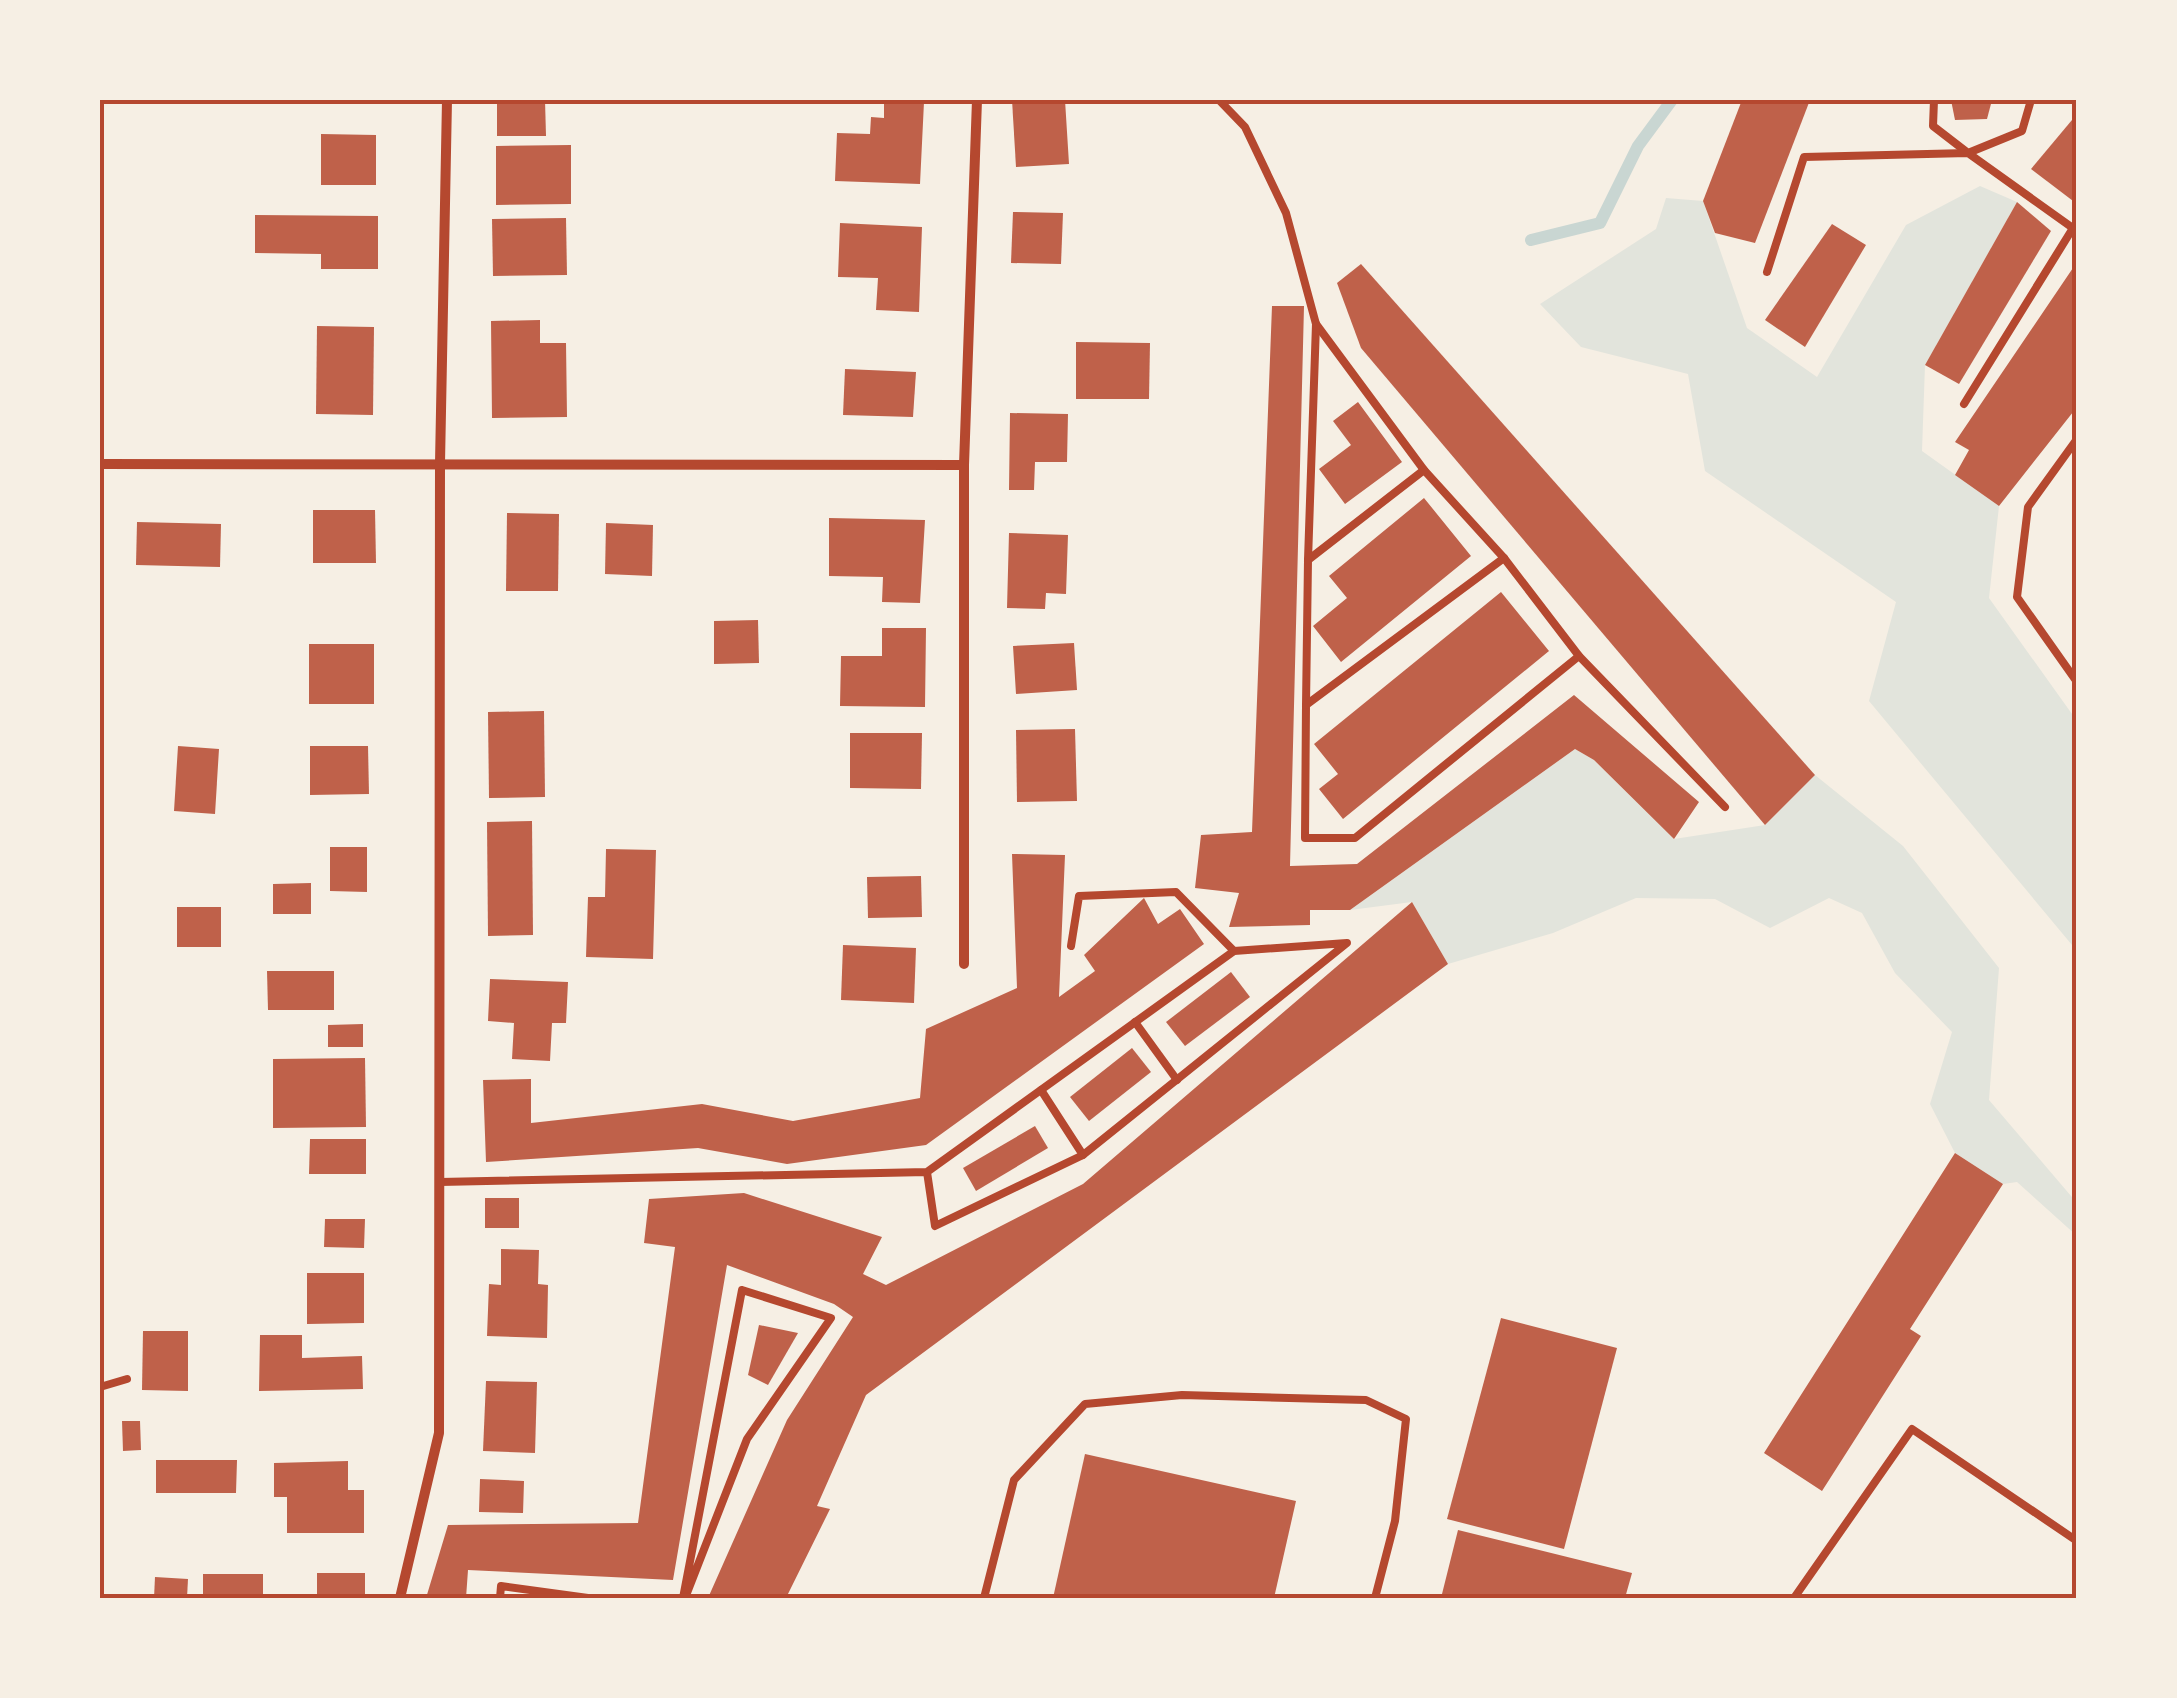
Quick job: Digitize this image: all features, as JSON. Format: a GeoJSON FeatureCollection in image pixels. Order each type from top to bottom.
{"type":"FeatureCollection","features":[{"type":"Feature","properties":{"kind":"street"},"geometry":{"type":"LineString","coordinates":[[400,1598],[439,1432],[440,462],[447,100]]}},
{"type":"Feature","properties":{"kind":"street"},"geometry":{"type":"LineString","coordinates":[[964,964],[964,465],[978,100]]}},
{"type":"Feature","properties":{"kind":"street"},"geometry":{"type":"LineString","coordinates":[[100,464],[964,465]]}},
{"type":"Feature","properties":{"kind":"lane"},"geometry":{"type":"LineString","coordinates":[[1219,100],[1245,127],[1286,213],[1316,324],[1305,838],[1356,838],[1579,656]]}},
{"type":"Feature","properties":{"kind":"lane"},"geometry":{"type":"LineString","coordinates":[[1934,100],[1933,126],[2075,230],[1964,404]]}},
{"type":"Feature","properties":{"kind":"lane"},"geometry":{"type":"LineString","coordinates":[[1768,272],[1804,157],[1968,153],[2022,132],[2031,100]]}},
{"type":"Feature","properties":{"kind":"lane"},"geometry":{"type":"LineString","coordinates":[[1316,324],[1424,470],[1504,558],[1579,656],[1725,807]]}},
{"type":"Feature","properties":{"kind":"lane"},"geometry":{"type":"LineString","coordinates":[[2077,438],[2028,507],[2017,596],[2077,682]]}},
{"type":"Feature","properties":{"kind":"lane"},"geometry":{"type":"LineString","coordinates":[[1308,560],[1424,470]]}},
{"type":"Feature","properties":{"kind":"lane"},"geometry":{"type":"LineString","coordinates":[[1306,705],[1504,558]]}},
{"type":"Feature","properties":{"kind":"lane"},"geometry":{"type":"LineString","coordinates":[[1071,946],[1079,896],[1176,892],[1234,951]]}},
{"type":"Feature","properties":{"kind":"lane"},"geometry":{"type":"LineString","coordinates":[[440,1182],[927,1172],[1234,951],[1347,943],[1083,1155],[935,1226],[927,1172]]}},
{"type":"Feature","properties":{"kind":"lane"},"geometry":{"type":"LineString","coordinates":[[1136,1022],[1178,1080]]}},
{"type":"Feature","properties":{"kind":"lane"},"geometry":{"type":"LineString","coordinates":[[1041,1090],[1083,1155]]}},
{"type":"Feature","properties":{"kind":"lane"},"geometry":{"type":"LineString","coordinates":[[742,1290],[831,1318],[747,1439],[684,1598],[742,1290]]}},
{"type":"Feature","properties":{"kind":"lane"},"geometry":{"type":"LineString","coordinates":[[100,1387],[127,1379]]}},
{"type":"Feature","properties":{"kind":"lane"},"geometry":{"type":"LineString","coordinates":[[984,1598],[1014,1480],[1084,1404],[1182,1395],[1366,1400],[1406,1419],[1395,1521],[1375,1598]]}},
{"type":"Feature","properties":{"kind":"lane"},"geometry":{"type":"LineString","coordinates":[[1794,1598],[1912,1429],[2077,1541]]}},
{"type":"Feature","properties":{"kind":"lane"},"geometry":{"type":"LineString","coordinates":[[500,1598],[501,1586],[588,1598]]}},
{"type":"Feature","properties":{"kind":"shaded area"},"geometry":{"type":"Polygon","coordinates":[[[1980,186],[2017,202],[1925,365],[1922,451],[1999,506],[1989,598],[2077,721],[2077,951],[1869,701],[1896,602],[1705,471],[1688,374],[1581,347],[1540,304],[1656,229],[1666,198],[1703,201],[1747,328],[1817,377],[1906,225],[1980,186]]]}},
{"type":"Feature","properties":{"kind":"shaded area"},"geometry":{"type":"Polygon","coordinates":[[[1575,749],[1594,760],[1674,839],[1765,825],[1815,775],[1903,846],[1999,968],[1989,1100],[2077,1203],[2077,1236],[2017,1182],[2003,1184],[1955,1153],[1930,1104],[1952,1032],[1895,973],[1862,913],[1829,898],[1770,928],[1715,899],[1636,898],[1553,933],[1448,964],[1412,902],[1350,910],[1575,749]]]}},
{"type":"Feature","properties":{"kind":"building"},"geometry":{"type":"Polygon","coordinates":[[[497,100],[545,100],[546,136],[497,136],[497,100]]]}},
{"type":"Feature","properties":{"kind":"building"},"geometry":{"type":"Polygon","coordinates":[[[884,100],[924,102],[920,184],[835,181],[837,133],[870,134],[871,117],[884,118],[884,100]]]}},
{"type":"Feature","properties":{"kind":"building"},"geometry":{"type":"Polygon","coordinates":[[[1012,100],[1065,100],[1069,164],[1016,167],[1012,100]]]}},
{"type":"Feature","properties":{"kind":"building"},"geometry":{"type":"Polygon","coordinates":[[[1742,100],[1810,100],[1755,243],[1715,233],[1703,201],[1742,100]]]}},
{"type":"Feature","properties":{"kind":"building"},"geometry":{"type":"Polygon","coordinates":[[[1951,100],[1992,100],[1987,119],[1955,120],[1951,100]]]}},
{"type":"Feature","properties":{"kind":"building"},"geometry":{"type":"Polygon","coordinates":[[[2077,114],[2077,204],[2031,169],[2077,114]]]}},
{"type":"Feature","properties":{"kind":"building"},"geometry":{"type":"Polygon","coordinates":[[[321,134],[376,135],[376,185],[321,185],[321,134]]]}},
{"type":"Feature","properties":{"kind":"building"},"geometry":{"type":"Polygon","coordinates":[[[571,145],[571,204],[496,205],[496,146],[571,145]]]}},
{"type":"Feature","properties":{"kind":"building"},"geometry":{"type":"Polygon","coordinates":[[[2017,202],[2051,231],[1959,384],[1925,365],[2017,202]]]}},
{"type":"Feature","properties":{"kind":"building"},"geometry":{"type":"Polygon","coordinates":[[[1013,212],[1063,213],[1061,264],[1011,263],[1013,212]]]}},
{"type":"Feature","properties":{"kind":"building"},"geometry":{"type":"Polygon","coordinates":[[[255,215],[378,216],[378,269],[321,269],[321,254],[255,253],[255,215]]]}},
{"type":"Feature","properties":{"kind":"building"},"geometry":{"type":"Polygon","coordinates":[[[566,218],[567,275],[493,276],[492,219],[566,218]]]}},
{"type":"Feature","properties":{"kind":"building"},"geometry":{"type":"Polygon","coordinates":[[[840,223],[922,227],[919,312],[876,310],[878,278],[838,277],[840,223]]]}},
{"type":"Feature","properties":{"kind":"building"},"geometry":{"type":"Polygon","coordinates":[[[1832,224],[1866,245],[1805,347],[1765,320],[1832,224]]]}},
{"type":"Feature","properties":{"kind":"building"},"geometry":{"type":"Polygon","coordinates":[[[2077,262],[2077,407],[1999,506],[1955,475],[1969,450],[1955,442],[2077,262]]]}},
{"type":"Feature","properties":{"kind":"building"},"geometry":{"type":"Polygon","coordinates":[[[1361,264],[1815,775],[1765,825],[1361,348],[1337,283],[1361,264]]]}},
{"type":"Feature","properties":{"kind":"building"},"geometry":{"type":"Polygon","coordinates":[[[1272,306],[1304,306],[1290,866],[1357,864],[1574,695],[1699,802],[1674,839],[1594,760],[1575,749],[1350,910],[1310,910],[1310,925],[1229,927],[1239,893],[1195,888],[1201,835],[1252,832],[1272,306]]]}},
{"type":"Feature","properties":{"kind":"building"},"geometry":{"type":"Polygon","coordinates":[[[540,320],[540,343],[566,343],[567,417],[492,418],[491,321],[540,320]]]}},
{"type":"Feature","properties":{"kind":"building"},"geometry":{"type":"Polygon","coordinates":[[[317,326],[374,327],[373,415],[316,414],[317,326]]]}},
{"type":"Feature","properties":{"kind":"building"},"geometry":{"type":"Polygon","coordinates":[[[1076,342],[1150,343],[1149,399],[1076,399],[1076,342]]]}},
{"type":"Feature","properties":{"kind":"building"},"geometry":{"type":"Polygon","coordinates":[[[845,369],[916,372],[913,417],[843,415],[845,369]]]}},
{"type":"Feature","properties":{"kind":"building"},"geometry":{"type":"Polygon","coordinates":[[[1358,402],[1402,462],[1345,504],[1319,469],[1351,445],[1333,421],[1358,402]]]}},
{"type":"Feature","properties":{"kind":"building"},"geometry":{"type":"Polygon","coordinates":[[[1010,413],[1068,414],[1067,462],[1035,462],[1034,490],[1009,490],[1010,413]]]}},
{"type":"Feature","properties":{"kind":"building"},"geometry":{"type":"Polygon","coordinates":[[[1424,498],[1471,556],[1341,662],[1313,626],[1347,598],[1329,576],[1424,498]]]}},
{"type":"Feature","properties":{"kind":"building"},"geometry":{"type":"Polygon","coordinates":[[[313,510],[375,510],[376,563],[313,563],[313,510]]]}},
{"type":"Feature","properties":{"kind":"building"},"geometry":{"type":"Polygon","coordinates":[[[507,513],[559,514],[558,591],[506,591],[507,513]]]}},
{"type":"Feature","properties":{"kind":"building"},"geometry":{"type":"Polygon","coordinates":[[[829,518],[925,520],[920,603],[882,602],[883,577],[829,576],[829,518]]]}},
{"type":"Feature","properties":{"kind":"building"},"geometry":{"type":"Polygon","coordinates":[[[137,522],[221,524],[220,567],[136,565],[137,522]]]}},
{"type":"Feature","properties":{"kind":"building"},"geometry":{"type":"Polygon","coordinates":[[[606,523],[653,525],[652,576],[605,574],[606,523]]]}},
{"type":"Feature","properties":{"kind":"building"},"geometry":{"type":"Polygon","coordinates":[[[1009,533],[1068,535],[1066,594],[1046,593],[1045,609],[1007,608],[1009,533]]]}},
{"type":"Feature","properties":{"kind":"building"},"geometry":{"type":"Polygon","coordinates":[[[1501,592],[1549,651],[1343,819],[1319,789],[1338,774],[1314,744],[1501,592]]]}},
{"type":"Feature","properties":{"kind":"building"},"geometry":{"type":"Polygon","coordinates":[[[758,620],[759,663],[714,664],[714,621],[758,620]]]}},
{"type":"Feature","properties":{"kind":"building"},"geometry":{"type":"Polygon","coordinates":[[[882,628],[926,628],[925,707],[840,706],[841,656],[882,656],[882,628]]]}},
{"type":"Feature","properties":{"kind":"building"},"geometry":{"type":"Polygon","coordinates":[[[1074,643],[1077,690],[1016,694],[1013,646],[1074,643]]]}},
{"type":"Feature","properties":{"kind":"building"},"geometry":{"type":"Polygon","coordinates":[[[309,644],[374,644],[374,704],[309,704],[309,644]]]}},
{"type":"Feature","properties":{"kind":"building"},"geometry":{"type":"Polygon","coordinates":[[[544,711],[545,797],[489,798],[488,712],[544,711]]]}},
{"type":"Feature","properties":{"kind":"building"},"geometry":{"type":"Polygon","coordinates":[[[1075,729],[1077,801],[1017,802],[1016,730],[1075,729]]]}},
{"type":"Feature","properties":{"kind":"building"},"geometry":{"type":"Polygon","coordinates":[[[850,733],[922,733],[921,789],[850,788],[850,733]]]}},
{"type":"Feature","properties":{"kind":"building"},"geometry":{"type":"Polygon","coordinates":[[[178,746],[219,749],[215,814],[174,811],[178,746]]]}},
{"type":"Feature","properties":{"kind":"building"},"geometry":{"type":"Polygon","coordinates":[[[310,746],[368,746],[369,794],[310,795],[310,746]]]}},
{"type":"Feature","properties":{"kind":"building"},"geometry":{"type":"Polygon","coordinates":[[[532,821],[533,935],[488,936],[487,822],[532,821]]]}},
{"type":"Feature","properties":{"kind":"building"},"geometry":{"type":"Polygon","coordinates":[[[330,847],[367,847],[367,892],[330,891],[330,847]]]}},
{"type":"Feature","properties":{"kind":"building"},"geometry":{"type":"Polygon","coordinates":[[[606,849],[656,850],[653,959],[586,957],[588,897],[605,897],[606,849]]]}},
{"type":"Feature","properties":{"kind":"building"},"geometry":{"type":"Polygon","coordinates":[[[1012,854],[1065,855],[1059,997],[1095,971],[1084,955],[1144,898],[1158,924],[1180,909],[1204,944],[926,1145],[787,1164],[698,1148],[486,1162],[483,1080],[531,1079],[531,1123],[702,1104],[793,1121],[920,1098],[926,1029],[1017,988],[1012,854]]]}},
{"type":"Feature","properties":{"kind":"building"},"geometry":{"type":"Polygon","coordinates":[[[921,876],[922,917],[868,918],[867,877],[921,876]]]}},
{"type":"Feature","properties":{"kind":"building"},"geometry":{"type":"Polygon","coordinates":[[[311,883],[311,914],[273,914],[273,884],[311,883]]]}},
{"type":"Feature","properties":{"kind":"building"},"geometry":{"type":"Polygon","coordinates":[[[1412,902],[1448,964],[866,1395],[817,1506],[830,1509],[786,1598],[708,1598],[787,1420],[853,1317],[834,1304],[727,1265],[673,1580],[468,1570],[466,1598],[426,1598],[448,1525],[638,1523],[675,1247],[644,1243],[649,1199],[744,1193],[882,1237],[863,1274],[886,1285],[1083,1184],[1412,902]]]}},
{"type":"Feature","properties":{"kind":"building"},"geometry":{"type":"Polygon","coordinates":[[[177,907],[221,907],[221,947],[177,947],[177,907]]]}},
{"type":"Feature","properties":{"kind":"building"},"geometry":{"type":"Polygon","coordinates":[[[843,945],[916,948],[914,1003],[841,1000],[843,945]]]}},
{"type":"Feature","properties":{"kind":"building"},"geometry":{"type":"Polygon","coordinates":[[[267,971],[334,971],[334,1010],[268,1010],[267,971]]]}},
{"type":"Feature","properties":{"kind":"building"},"geometry":{"type":"Polygon","coordinates":[[[1231,972],[1250,997],[1185,1046],[1166,1022],[1231,972]]]}},
{"type":"Feature","properties":{"kind":"building"},"geometry":{"type":"Polygon","coordinates":[[[490,979],[568,982],[566,1023],[552,1023],[550,1061],[512,1059],[514,1023],[488,1021],[490,979]]]}},
{"type":"Feature","properties":{"kind":"building"},"geometry":{"type":"Polygon","coordinates":[[[363,1024],[363,1047],[328,1047],[328,1025],[363,1024]]]}},
{"type":"Feature","properties":{"kind":"building"},"geometry":{"type":"Polygon","coordinates":[[[1132,1048],[1151,1072],[1089,1121],[1070,1097],[1132,1048]]]}},
{"type":"Feature","properties":{"kind":"building"},"geometry":{"type":"Polygon","coordinates":[[[365,1058],[366,1127],[273,1128],[273,1059],[365,1058]]]}},
{"type":"Feature","properties":{"kind":"building"},"geometry":{"type":"Polygon","coordinates":[[[1035,1126],[1048,1148],[976,1191],[963,1168],[1035,1126]]]}},
{"type":"Feature","properties":{"kind":"building"},"geometry":{"type":"Polygon","coordinates":[[[310,1139],[366,1139],[366,1174],[309,1174],[310,1139]]]}},
{"type":"Feature","properties":{"kind":"building"},"geometry":{"type":"Polygon","coordinates":[[[1955,1153],[2003,1184],[1910,1329],[1921,1336],[1822,1491],[1764,1453],[1955,1153]]]}},
{"type":"Feature","properties":{"kind":"building"},"geometry":{"type":"Polygon","coordinates":[[[485,1198],[519,1198],[519,1228],[485,1228],[485,1198]]]}},
{"type":"Feature","properties":{"kind":"building"},"geometry":{"type":"Polygon","coordinates":[[[325,1219],[365,1219],[364,1248],[324,1247],[325,1219]]]}},
{"type":"Feature","properties":{"kind":"building"},"geometry":{"type":"Polygon","coordinates":[[[501,1249],[539,1250],[538,1284],[548,1285],[547,1338],[487,1336],[489,1284],[501,1285],[501,1249]]]}},
{"type":"Feature","properties":{"kind":"building"},"geometry":{"type":"Polygon","coordinates":[[[307,1273],[364,1273],[364,1323],[307,1324],[307,1273]]]}},
{"type":"Feature","properties":{"kind":"building"},"geometry":{"type":"Polygon","coordinates":[[[1501,1318],[1617,1348],[1564,1549],[1447,1519],[1501,1318]]]}},
{"type":"Feature","properties":{"kind":"building"},"geometry":{"type":"Polygon","coordinates":[[[759,1325],[798,1333],[768,1385],[748,1375],[759,1325]]]}},
{"type":"Feature","properties":{"kind":"building"},"geometry":{"type":"Polygon","coordinates":[[[143,1331],[188,1331],[188,1391],[142,1390],[143,1331]]]}},
{"type":"Feature","properties":{"kind":"building"},"geometry":{"type":"Polygon","coordinates":[[[260,1335],[302,1335],[302,1358],[362,1356],[363,1389],[259,1391],[260,1335]]]}},
{"type":"Feature","properties":{"kind":"building"},"geometry":{"type":"Polygon","coordinates":[[[486,1381],[537,1382],[535,1453],[483,1451],[486,1381]]]}},
{"type":"Feature","properties":{"kind":"building"},"geometry":{"type":"Polygon","coordinates":[[[122,1421],[140,1421],[141,1450],[123,1451],[122,1421]]]}},
{"type":"Feature","properties":{"kind":"building"},"geometry":{"type":"Polygon","coordinates":[[[1085,1454],[1296,1501],[1274,1598],[1053,1598],[1085,1454]]]}},
{"type":"Feature","properties":{"kind":"building"},"geometry":{"type":"Polygon","coordinates":[[[156,1460],[237,1460],[236,1493],[156,1493],[156,1460]]]}},
{"type":"Feature","properties":{"kind":"building"},"geometry":{"type":"Polygon","coordinates":[[[348,1461],[348,1490],[364,1490],[364,1533],[287,1533],[287,1497],[274,1497],[274,1463],[348,1461]]]}},
{"type":"Feature","properties":{"kind":"building"},"geometry":{"type":"Polygon","coordinates":[[[480,1479],[524,1481],[523,1513],[479,1512],[480,1479]]]}},
{"type":"Feature","properties":{"kind":"building"},"geometry":{"type":"Polygon","coordinates":[[[1458,1530],[1632,1573],[1625,1598],[1441,1598],[1458,1530]]]}},
{"type":"Feature","properties":{"kind":"building"},"geometry":{"type":"Polygon","coordinates":[[[317,1573],[365,1573],[365,1598],[317,1598],[317,1573]]]}},
{"type":"Feature","properties":{"kind":"building"},"geometry":{"type":"Polygon","coordinates":[[[203,1574],[263,1574],[263,1598],[203,1598],[203,1574]]]}},
{"type":"Feature","properties":{"kind":"building"},"geometry":{"type":"Polygon","coordinates":[[[155,1577],[188,1579],[187,1598],[154,1598],[155,1577]]]}},
{"type":"Feature","properties":{"kind":"waterway"},"geometry":{"type":"LineString","coordinates":[[1531,240],[1600,223],[1638,146],[1672,100]]}}]}
